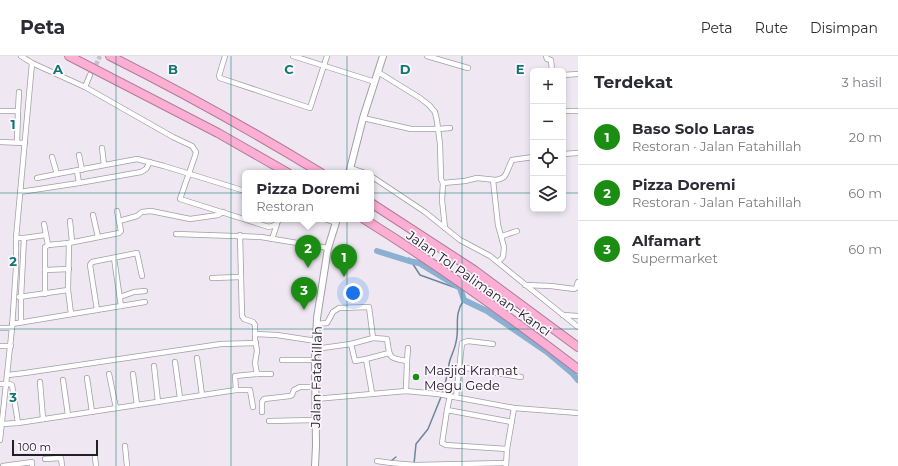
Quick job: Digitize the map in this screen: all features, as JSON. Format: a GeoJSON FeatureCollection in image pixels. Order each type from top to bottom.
{"type":"FeatureCollection","features":[{"type":"Feature","properties":{"kind":"highway"},"geometry":{"type":"LineString","coordinates":[[69,56],[218,133],[283,170]]}},
{"type":"Feature","properties":{"kind":"highway"},"geometry":{"type":"LineString","coordinates":[[110,56],[264,138],[316,170]]}},
{"type":"Feature","properties":{"kind":"highway","name":"Jalan Tol Palimanan–Kanci"},"geometry":{"type":"LineString","coordinates":[[374,204],[474,270],[578,347]]}},
{"type":"Feature","properties":{"kind":"highway","name":"Jalan Tol Palimanan–Kanci"},"geometry":{"type":"LineString","coordinates":[[369,222],[406,245],[456,280],[534,335],[578,369]]}},
{"type":"Feature","properties":{"kind":"street"},"geometry":{"type":"LineString","coordinates":[[21,56],[32,63],[85,87],[173,137],[192,146],[196,152],[180,199],[242,218]]}},
{"type":"Feature","properties":{"kind":"street"},"geometry":{"type":"LineString","coordinates":[[225,56],[219,76],[220,78],[308,108],[311,107],[327,56]]}},
{"type":"Feature","properties":{"kind":"street"},"geometry":{"type":"LineString","coordinates":[[293,56],[375,82]]}},
{"type":"Feature","properties":{"kind":"street"},"geometry":{"type":"LineString","coordinates":[[350,170],[363,118],[383,56]]}},
{"type":"Feature","properties":{"kind":"street"},"geometry":{"type":"LineString","coordinates":[[427,56],[468,68]]}},
{"type":"Feature","properties":{"kind":"street"},"geometry":{"type":"LineString","coordinates":[[546,56],[547,59],[551,60],[552,68]]}},
{"type":"Feature","properties":{"kind":"street"},"geometry":{"type":"LineString","coordinates":[[0,440],[11,346],[16,238],[32,63]]}},
{"type":"Feature","properties":{"kind":"street"},"geometry":{"type":"LineString","coordinates":[[378,72],[429,104],[435,112],[438,129],[441,179],[443,183],[442,200],[445,228]]}},
{"type":"Feature","properties":{"kind":"street"},"geometry":{"type":"LineString","coordinates":[[566,75],[578,74]]}},
{"type":"Feature","properties":{"kind":"street"},"geometry":{"type":"LineString","coordinates":[[85,87],[90,75]]}},
{"type":"Feature","properties":{"kind":"street"},"geometry":{"type":"LineString","coordinates":[[17,142],[19,92]]}},
{"type":"Feature","properties":{"kind":"street"},"geometry":{"type":"LineString","coordinates":[[0,111],[18,111]]}},
{"type":"Feature","properties":{"kind":"street"},"geometry":{"type":"LineString","coordinates":[[566,111],[578,111]]}},
{"type":"Feature","properties":{"kind":"street"},"geometry":{"type":"LineString","coordinates":[[363,118],[411,128],[450,128]]}},
{"type":"Feature","properties":{"kind":"street"},"geometry":{"type":"LineString","coordinates":[[0,142],[25,143]]}},
{"type":"Feature","properties":{"kind":"street"},"geometry":{"type":"LineString","coordinates":[[102,148],[104,165]]}},
{"type":"Feature","properties":{"kind":"street"},"geometry":{"type":"LineString","coordinates":[[566,154],[578,153]]}},
{"type":"Feature","properties":{"kind":"street"},"geometry":{"type":"LineString","coordinates":[[79,155],[79,183]]}},
{"type":"Feature","properties":{"kind":"street"},"geometry":{"type":"LineString","coordinates":[[52,157],[57,174]]}},
{"type":"Feature","properties":{"kind":"street"},"geometry":{"type":"LineString","coordinates":[[443,183],[477,178],[493,180],[504,177],[512,160],[530,157]]}},
{"type":"Feature","properties":{"kind":"street"},"geometry":{"type":"LineString","coordinates":[[37,178],[137,159],[188,173],[242,191]]}},
{"type":"Feature","properties":{"kind":"street"},"geometry":{"type":"LineString","coordinates":[[20,192],[141,172],[146,170],[150,162]]}},
{"type":"Feature","properties":{"kind":"street"},"geometry":{"type":"LineString","coordinates":[[374,178],[416,205],[460,240],[482,251],[498,262],[578,327]]}},
{"type":"Feature","properties":{"kind":"street"},"geometry":{"type":"LineString","coordinates":[[493,180],[499,230],[504,247],[504,255],[498,262]]}},
{"type":"Feature","properties":{"kind":"street"},"geometry":{"type":"LineString","coordinates":[[48,245],[71,243],[119,233],[121,231],[117,211]]}},
{"type":"Feature","properties":{"kind":"street"},"geometry":{"type":"LineString","coordinates":[[119,221],[137,216],[142,212],[150,211],[190,219],[218,215],[224,212]]}},
{"type":"Feature","properties":{"kind":"street"},"geometry":{"type":"LineString","coordinates":[[93,216],[98,237]]}},
{"type":"Feature","properties":{"kind":"street"},"geometry":{"type":"LineString","coordinates":[[70,221],[71,243],[68,290],[71,314]]}},
{"type":"Feature","properties":{"kind":"street"},"geometry":{"type":"LineString","coordinates":[[254,222],[269,227],[272,227],[277,222]]}},
{"type":"Feature","properties":{"kind":"street"},"geometry":{"type":"LineString","coordinates":[[272,239],[278,222]]}},
{"type":"Feature","properties":{"kind":"street","name":"Jalan Fatahillah"},"geometry":{"type":"LineString","coordinates":[[315,466],[315,349],[317,324],[328,248],[336,222]]}},
{"type":"Feature","properties":{"kind":"street"},"geometry":{"type":"LineString","coordinates":[[44,224],[48,245],[45,247],[45,294]]}},
{"type":"Feature","properties":{"kind":"street"},"geometry":{"type":"LineString","coordinates":[[502,236],[517,231]]}},
{"type":"Feature","properties":{"kind":"street"},"geometry":{"type":"LineString","coordinates":[[176,234],[240,235],[328,248]]}},
{"type":"Feature","properties":{"kind":"street"},"geometry":{"type":"LineString","coordinates":[[16,238],[46,235]]}},
{"type":"Feature","properties":{"kind":"street"},"geometry":{"type":"LineString","coordinates":[[240,235],[242,316],[244,319],[254,323],[257,356],[255,363],[257,374]]}},
{"type":"Feature","properties":{"kind":"street"},"geometry":{"type":"LineString","coordinates":[[21,322],[24,238]]}},
{"type":"Feature","properties":{"kind":"street"},"geometry":{"type":"LineString","coordinates":[[97,310],[90,265],[92,262],[137,253],[142,276]]}},
{"type":"Feature","properties":{"kind":"street"},"geometry":{"type":"LineString","coordinates":[[114,258],[121,306]]}},
{"type":"Feature","properties":{"kind":"street"},"geometry":{"type":"LineString","coordinates":[[45,270],[69,269]]}},
{"type":"Feature","properties":{"kind":"street"},"geometry":{"type":"LineString","coordinates":[[212,278],[241,278]]}},
{"type":"Feature","properties":{"kind":"street"},"geometry":{"type":"LineString","coordinates":[[525,285],[574,289],[576,288],[578,282]]}},
{"type":"Feature","properties":{"kind":"street"},"geometry":{"type":"LineString","coordinates":[[14,297],[68,290]]}},
{"type":"Feature","properties":{"kind":"street"},"geometry":{"type":"LineString","coordinates":[[120,297],[134,292],[145,291]]}},
{"type":"Feature","properties":{"kind":"street"},"geometry":{"type":"LineString","coordinates":[[0,328],[12,326],[21,322],[145,302]]}},
{"type":"Feature","properties":{"kind":"street"},"geometry":{"type":"LineString","coordinates":[[317,324],[327,323],[333,312],[339,308],[368,306],[373,338]]}},
{"type":"Feature","properties":{"kind":"street"},"geometry":{"type":"LineString","coordinates":[[563,315],[578,316]]}},
{"type":"Feature","properties":{"kind":"street"},"geometry":{"type":"LineString","coordinates":[[254,334],[277,335],[316,341]]}},
{"type":"Feature","properties":{"kind":"street"},"geometry":{"type":"LineString","coordinates":[[315,349],[351,344],[373,338],[387,339],[389,353],[394,358],[407,361]]}},
{"type":"Feature","properties":{"kind":"street"},"geometry":{"type":"LineString","coordinates":[[456,397],[461,346],[463,343],[472,341],[493,344]]}},
{"type":"Feature","properties":{"kind":"street"},"geometry":{"type":"LineString","coordinates":[[8,375],[221,344],[256,344]]}},
{"type":"Feature","properties":{"kind":"street"},"geometry":{"type":"LineString","coordinates":[[351,344],[355,361],[389,353]]}},
{"type":"Feature","properties":{"kind":"street"},"geometry":{"type":"LineString","coordinates":[[0,346],[11,346]]}},
{"type":"Feature","properties":{"kind":"street"},"geometry":{"type":"LineString","coordinates":[[406,391],[408,348]]}},
{"type":"Feature","properties":{"kind":"street"},"geometry":{"type":"LineString","coordinates":[[197,358],[202,395]]}},
{"type":"Feature","properties":{"kind":"street"},"geometry":{"type":"LineString","coordinates":[[366,359],[372,393]]}},
{"type":"Feature","properties":{"kind":"street"},"geometry":{"type":"LineString","coordinates":[[282,360],[315,360]]}},
{"type":"Feature","properties":{"kind":"street"},"geometry":{"type":"LineString","coordinates":[[175,362],[180,398]]}},
{"type":"Feature","properties":{"kind":"street"},"geometry":{"type":"LineString","coordinates":[[154,366],[158,402]]}},
{"type":"Feature","properties":{"kind":"street"},"geometry":{"type":"LineString","coordinates":[[460,367],[521,377]]}},
{"type":"Feature","properties":{"kind":"street"},"geometry":{"type":"LineString","coordinates":[[109,374],[116,408]]}},
{"type":"Feature","properties":{"kind":"street"},"geometry":{"type":"LineString","coordinates":[[133,374],[137,405]]}},
{"type":"Feature","properties":{"kind":"street"},"geometry":{"type":"LineString","coordinates":[[236,390],[235,376],[271,374]]}},
{"type":"Feature","properties":{"kind":"street"},"geometry":{"type":"LineString","coordinates":[[87,378],[92,412]]}},
{"type":"Feature","properties":{"kind":"street"},"geometry":{"type":"LineString","coordinates":[[63,380],[68,415]]}},
{"type":"Feature","properties":{"kind":"street"},"geometry":{"type":"LineString","coordinates":[[40,382],[43,419]]}},
{"type":"Feature","properties":{"kind":"street"},"geometry":{"type":"LineString","coordinates":[[0,384],[11,384],[13,387],[18,423]]}},
{"type":"Feature","properties":{"kind":"street"},"geometry":{"type":"LineString","coordinates":[[262,412],[262,402],[264,399],[290,396],[294,390],[300,387],[315,387]]}},
{"type":"Feature","properties":{"kind":"street"},"geometry":{"type":"LineString","coordinates":[[2,424],[18,423],[236,390],[250,390],[253,407]]}},
{"type":"Feature","properties":{"kind":"street"},"geometry":{"type":"LineString","coordinates":[[315,399],[406,391],[438,394],[514,408],[578,413]]}},
{"type":"Feature","properties":{"kind":"street"},"geometry":{"type":"LineString","coordinates":[[450,396],[442,443],[446,445],[507,449]]}},
{"type":"Feature","properties":{"kind":"street"},"geometry":{"type":"LineString","coordinates":[[378,461],[408,465],[506,465],[507,449],[514,408]]}},
{"type":"Feature","properties":{"kind":"street"},"geometry":{"type":"LineString","coordinates":[[447,410],[512,422]]}},
{"type":"Feature","properties":{"kind":"street"},"geometry":{"type":"LineString","coordinates":[[268,421],[315,420]]}},
{"type":"Feature","properties":{"kind":"street"},"geometry":{"type":"LineString","coordinates":[[125,446],[127,466]]}},
{"type":"Feature","properties":{"kind":"street"},"geometry":{"type":"LineString","coordinates":[[95,457],[96,466]]}},
{"type":"Feature","properties":{"kind":"street"},"geometry":{"type":"LineString","coordinates":[[45,459],[60,458],[62,466]]}},
{"type":"Feature","properties":{"kind":"street"},"geometry":{"type":"LineString","coordinates":[[3,466],[32,462],[32,466]]}},
{"type":"Feature","properties":{"kind":"waterway"},"geometry":{"type":"LineString","coordinates":[[377,251],[419,263],[460,288],[464,300],[487,311],[547,352],[578,380]]}},
{"type":"Feature","properties":{"kind":"waterway"},"geometry":{"type":"LineString","coordinates":[[409,258],[420,275],[459,289],[464,300],[459,311],[456,342],[442,393]]}},
{"type":"Feature","properties":{"kind":"waterway"},"geometry":{"type":"LineString","coordinates":[[414,464],[416,444],[428,429],[441,397]]}},
{"type":"Feature","properties":{"kind":"waterway"},"geometry":{"type":"LineString","coordinates":[[391,461],[396,457]]}},
{"type":"Feature","properties":{"kind":"tunnel"},"geometry":{"type":"LineString","coordinates":[[93,71],[100,56]]}},
{"type":"Feature","properties":{"kind":"place","name":"Pizza Doremi"},"geometry":{"type":"Point","coordinates":[308,268]}},
{"type":"Feature","properties":{"kind":"place","name":"Baso Solo Laras"},"geometry":{"type":"Point","coordinates":[344,277]}},
{"type":"Feature","properties":{"kind":"place","name":"Alfamart"},"geometry":{"type":"Point","coordinates":[304,310]}},
{"type":"Feature","properties":{"kind":"place","name":"Masjid Kramat Megu Gede"},"geometry":{"type":"Point","coordinates":[416,377]}}]}
